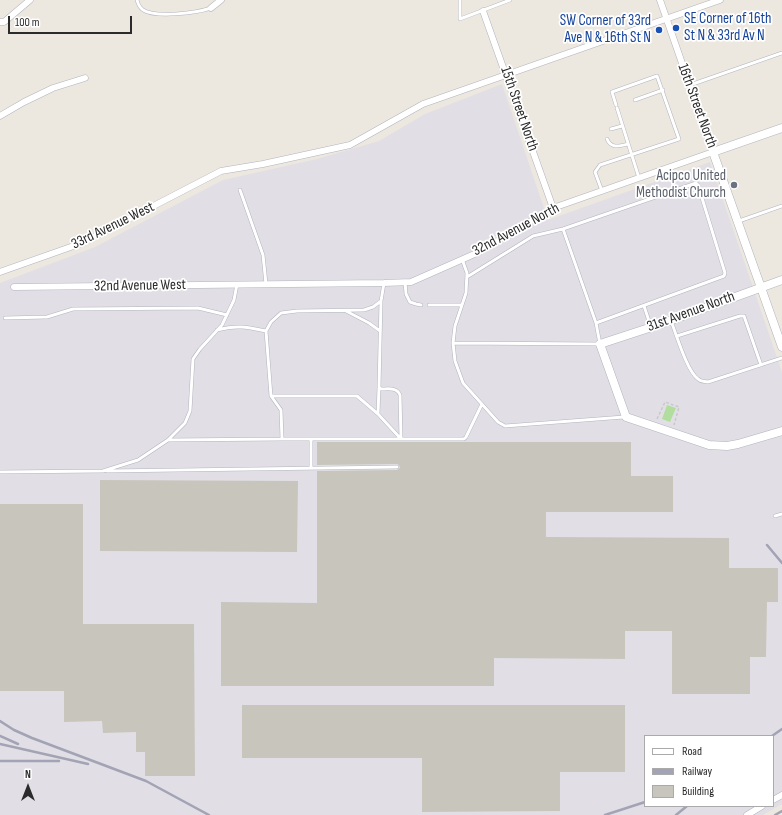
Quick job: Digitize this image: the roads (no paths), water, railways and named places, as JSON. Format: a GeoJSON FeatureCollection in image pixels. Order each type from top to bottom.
{"type":"FeatureCollection","features":[{"type":"Feature","properties":{"kind":"street"},"geometry":{"type":"LineString","coordinates":[[1,24],[30,0]]}},
{"type":"Feature","properties":{"kind":"street"},"geometry":{"type":"LineString","coordinates":[[211,8],[221,0]]}},
{"type":"Feature","properties":{"kind":"street","name":"16th Street North"},"geometry":{"type":"LineString","coordinates":[[660,0],[782,347]]}},
{"type":"Feature","properties":{"kind":"street","name":"33rd Avenue West"},"geometry":{"type":"LineString","coordinates":[[0,272],[82,243],[221,171],[264,164],[350,145],[423,104],[720,0]]}},
{"type":"Feature","properties":{"kind":"street","name":"15th Street North"},"geometry":{"type":"LineString","coordinates":[[483,11],[553,208]]}},
{"type":"Feature","properties":{"kind":"street"},"geometry":{"type":"LineString","coordinates":[[0,116],[53,88],[85,78]]}},
{"type":"Feature","properties":{"kind":"street","name":"32nd Avenue North"},"geometry":{"type":"LineString","coordinates":[[266,284],[384,284],[411,282],[479,252],[553,208],[782,128]]}},
{"type":"Feature","properties":{"kind":"street","name":"31st Avenue North"},"geometry":{"type":"LineString","coordinates":[[600,344],[782,280]]}},
{"type":"Feature","properties":{"kind":"street","name":"32nd Avenue West"},"geometry":{"type":"LineString","coordinates":[[14,287],[266,284]]}},
{"type":"Feature","properties":{"kind":"street"},"geometry":{"type":"LineString","coordinates":[[600,344],[626,417],[709,445],[727,446],[738,444],[782,431]]}},
{"type":"Feature","properties":{"kind":"street"},"geometry":{"type":"LineString","coordinates":[[746,815],[760,807]]}},
{"type":"Feature","properties":{"kind":"lane"},"geometry":{"type":"LineString","coordinates":[[137,0],[139,7],[144,11],[154,14],[201,11],[211,8]]}},
{"type":"Feature","properties":{"kind":"lane"},"geometry":{"type":"LineString","coordinates":[[460,0],[460,19],[510,0]]}},
{"type":"Feature","properties":{"kind":"lane"},"geometry":{"type":"LineString","coordinates":[[690,85],[782,53]]}},
{"type":"Feature","properties":{"kind":"lane"},"geometry":{"type":"LineString","coordinates":[[602,191],[595,172],[600,165],[631,154],[679,139],[657,76],[612,92],[622,126],[631,154],[639,178]]}},
{"type":"Feature","properties":{"kind":"lane"},"geometry":{"type":"LineString","coordinates":[[635,100],[663,90]]}},
{"type":"Feature","properties":{"kind":"lane"},"geometry":{"type":"LineString","coordinates":[[611,130],[622,126]]}},
{"type":"Feature","properties":{"kind":"lane"},"geometry":{"type":"LineString","coordinates":[[607,140],[608,143],[613,146],[628,144]]}},
{"type":"Feature","properties":{"kind":"lane"},"geometry":{"type":"LineString","coordinates":[[467,277],[533,236],[563,229],[696,183],[698,185],[725,275],[596,324]]}},
{"type":"Feature","properties":{"kind":"lane"},"geometry":{"type":"LineString","coordinates":[[240,190],[263,255],[266,284]]}},
{"type":"Feature","properties":{"kind":"lane"},"geometry":{"type":"LineString","coordinates":[[737,221],[782,206]]}},
{"type":"Feature","properties":{"kind":"lane"},"geometry":{"type":"LineString","coordinates":[[453,343],[600,344],[596,324],[563,229]]}},
{"type":"Feature","properties":{"kind":"lane"},"geometry":{"type":"LineString","coordinates":[[462,259],[467,273],[466,294],[455,326],[453,343],[455,361],[463,382],[498,422],[505,426],[626,417]]}},
{"type":"Feature","properties":{"kind":"lane"},"geometry":{"type":"LineString","coordinates":[[405,282],[406,294],[410,302],[421,305]]}},
{"type":"Feature","properties":{"kind":"lane"},"geometry":{"type":"LineString","coordinates":[[103,471],[138,460],[168,440],[185,422],[190,411],[194,359],[200,348],[222,325],[234,300],[237,284]]}},
{"type":"Feature","properties":{"kind":"lane"},"geometry":{"type":"LineString","coordinates":[[378,414],[381,301],[384,284]]}},
{"type":"Feature","properties":{"kind":"lane"},"geometry":{"type":"LineString","coordinates":[[282,439],[281,410],[271,396],[266,331],[271,322],[281,314],[297,311],[364,310],[373,307],[381,301]]}},
{"type":"Feature","properties":{"kind":"lane"},"geometry":{"type":"LineString","coordinates":[[429,305],[462,305]]}},
{"type":"Feature","properties":{"kind":"lane"},"geometry":{"type":"LineString","coordinates":[[644,306],[651,327]]}},
{"type":"Feature","properties":{"kind":"lane"},"geometry":{"type":"LineString","coordinates":[[5,318],[48,317],[73,309],[198,308],[227,315]]}},
{"type":"Feature","properties":{"kind":"lane"},"geometry":{"type":"LineString","coordinates":[[345,310],[370,323],[380,331]]}},
{"type":"Feature","properties":{"kind":"lane"},"geometry":{"type":"LineString","coordinates":[[677,336],[744,316],[761,365]]}},
{"type":"Feature","properties":{"kind":"lane"},"geometry":{"type":"LineString","coordinates":[[671,320],[682,351],[694,375],[701,381],[708,382],[782,358]]}},
{"type":"Feature","properties":{"kind":"lane"},"geometry":{"type":"LineString","coordinates":[[218,330],[232,326],[244,326],[266,331]]}},
{"type":"Feature","properties":{"kind":"lane"},"geometry":{"type":"LineString","coordinates":[[379,387],[381,389],[399,391],[402,439]]}},
{"type":"Feature","properties":{"kind":"lane"},"geometry":{"type":"LineString","coordinates":[[271,396],[357,396],[378,414],[402,439]]}},
{"type":"Feature","properties":{"kind":"lane"},"geometry":{"type":"LineString","coordinates":[[168,440],[465,438],[482,404]]}},
{"type":"Feature","properties":{"kind":"lane"},"geometry":{"type":"LineString","coordinates":[[310,468],[311,439]]}},
{"type":"Feature","properties":{"kind":"lane"},"geometry":{"type":"LineString","coordinates":[[0,472],[397,467]]}},
{"type":"Feature","properties":{"kind":"lane"},"geometry":{"type":"LineString","coordinates":[[775,516],[782,514]]}},
{"type":"Feature","properties":{"kind":"railway"},"geometry":{"type":"LineString","coordinates":[[767,545],[782,563]]}},
{"type":"Feature","properties":{"kind":"railway"},"geometry":{"type":"LineString","coordinates":[[0,721],[14,730],[32,738],[146,781],[209,815]]}},
{"type":"Feature","properties":{"kind":"railway"},"geometry":{"type":"LineString","coordinates":[[773,735],[782,729]]}},
{"type":"Feature","properties":{"kind":"railway"},"geometry":{"type":"LineString","coordinates":[[0,736],[18,744]]}},
{"type":"Feature","properties":{"kind":"railway"},"geometry":{"type":"LineString","coordinates":[[0,744],[88,764]]}},
{"type":"Feature","properties":{"kind":"railway"},"geometry":{"type":"LineString","coordinates":[[0,761],[59,761]]}},
{"type":"Feature","properties":{"kind":"railway"},"geometry":{"type":"LineString","coordinates":[[605,815],[644,802]]}},
{"type":"Feature","properties":{"kind":"railway"},"geometry":{"type":"LineString","coordinates":[[676,815],[686,807]]}},
{"type":"Feature","properties":{"kind":"railway"},"geometry":{"type":"LineString","coordinates":[[775,815],[782,811]]}},
{"type":"Feature","properties":{"kind":"place","name":"SE Corner of 16th St N & 33rd Av N"},"geometry":{"type":"Point","coordinates":[676,28]}},
{"type":"Feature","properties":{"kind":"place","name":"SW Corner of 33rd Ave N & 16th St N"},"geometry":{"type":"Point","coordinates":[659,30]}},
{"type":"Feature","properties":{"kind":"place","name":"Acipco United Methodist Church"},"geometry":{"type":"Point","coordinates":[734,185]}}]}
